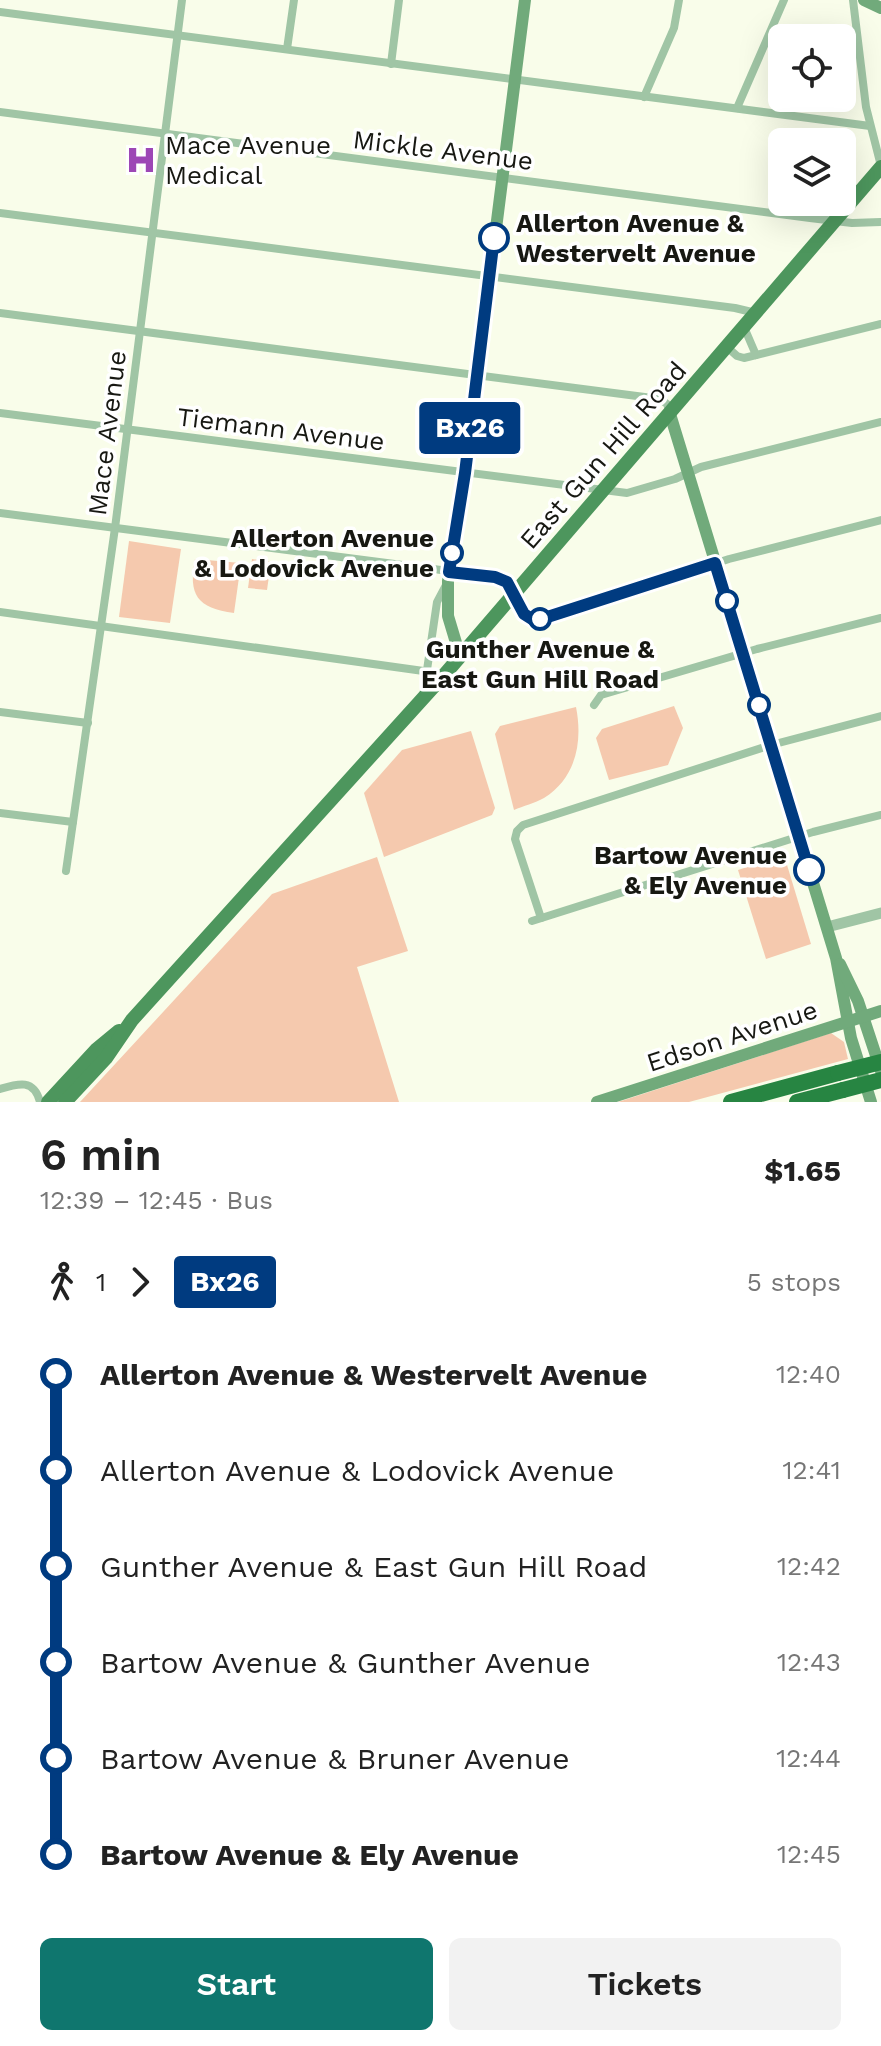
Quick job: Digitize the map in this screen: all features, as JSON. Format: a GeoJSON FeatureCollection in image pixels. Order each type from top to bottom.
{"type":"FeatureCollection","features":[{"type":"Feature","properties":{"kind":"highway"},"geometry":{"type":"LineString","coordinates":[[731,1102],[881,1062]]}},
{"type":"Feature","properties":{"kind":"highway"},"geometry":{"type":"LineString","coordinates":[[797,1102],[881,1080]]}},
{"type":"Feature","properties":{"kind":"main road"},"geometry":{"type":"LineString","coordinates":[[460,656],[448,616],[449,576],[525,0]]}},
{"type":"Feature","properties":{"kind":"main road"},"geometry":{"type":"LineString","coordinates":[[864,0],[881,8]]}},
{"type":"Feature","properties":{"kind":"main road","name":"East Gun Hill Road"},"geometry":{"type":"LineString","coordinates":[[65,1102],[106,1058],[132,1020],[515,595],[881,166]]}},
{"type":"Feature","properties":{"kind":"main road"},"geometry":{"type":"LineString","coordinates":[[670,414],[827,927],[836,958],[847,1022],[871,1102]]}},
{"type":"Feature","properties":{"kind":"main road"},"geometry":{"type":"LineString","coordinates":[[836,958],[864,1017],[881,1071]]}},
{"type":"Feature","properties":{"kind":"main road","name":"Edson Avenue"},"geometry":{"type":"LineString","coordinates":[[597,1102],[881,1011]]}},
{"type":"Feature","properties":{"kind":"main road","name":"East Gun Hill Road"},"geometry":{"type":"LineString","coordinates":[[48,1102],[96,1050],[132,1020]]}},
{"type":"Feature","properties":{"kind":"street","name":"Mace Avenue"},"geometry":{"type":"LineString","coordinates":[[66,871],[115,528],[182,0]]}},
{"type":"Feature","properties":{"kind":"street"},"geometry":{"type":"LineString","coordinates":[[287,49],[294,0]]}},
{"type":"Feature","properties":{"kind":"street"},"geometry":{"type":"LineString","coordinates":[[391,64],[399,0]]}},
{"type":"Feature","properties":{"kind":"street"},"geometry":{"type":"LineString","coordinates":[[644,97],[674,28],[679,0]]}},
{"type":"Feature","properties":{"kind":"street"},"geometry":{"type":"LineString","coordinates":[[737,108],[784,0]]}},
{"type":"Feature","properties":{"kind":"street"},"geometry":{"type":"LineString","coordinates":[[853,0],[870,126],[874,130],[881,166]]}},
{"type":"Feature","properties":{"kind":"street"},"geometry":{"type":"LineString","coordinates":[[0,12],[870,126]]}},
{"type":"Feature","properties":{"kind":"street","name":"Mickle Avenue"},"geometry":{"type":"LineString","coordinates":[[0,112],[835,221],[881,222]]}},
{"type":"Feature","properties":{"kind":"street"},"geometry":{"type":"LineString","coordinates":[[0,213],[756,313]]}},
{"type":"Feature","properties":{"kind":"street"},"geometry":{"type":"LineString","coordinates":[[0,313],[660,399],[667,404],[670,414]]}},
{"type":"Feature","properties":{"kind":"street"},"geometry":{"type":"LineString","coordinates":[[727,347],[744,358],[881,324]]}},
{"type":"Feature","properties":{"kind":"street"},"geometry":{"type":"LineString","coordinates":[[744,327],[756,355]]}},
{"type":"Feature","properties":{"kind":"street","name":"Tiemann Avenue"},"geometry":{"type":"LineString","coordinates":[[0,413],[627,493],[687,472],[881,422]]}},
{"type":"Feature","properties":{"kind":"street"},"geometry":{"type":"LineString","coordinates":[[0,513],[449,576],[501,579],[507,582],[526,616],[535,621],[715,563],[881,520]]}},
{"type":"Feature","properties":{"kind":"street"},"geometry":{"type":"LineString","coordinates":[[423,698],[437,602],[449,576]]}},
{"type":"Feature","properties":{"kind":"street"},"geometry":{"type":"LineString","coordinates":[[0,612],[445,674]]}},
{"type":"Feature","properties":{"kind":"street"},"geometry":{"type":"LineString","coordinates":[[594,705],[601,695],[743,653],[881,618]]}},
{"type":"Feature","properties":{"kind":"street"},"geometry":{"type":"LineString","coordinates":[[0,712],[88,723]]}},
{"type":"Feature","properties":{"kind":"street"},"geometry":{"type":"LineString","coordinates":[[881,716],[771,745],[523,825],[515,839],[537,919],[799,837],[881,815]]}},
{"type":"Feature","properties":{"kind":"street"},"geometry":{"type":"LineString","coordinates":[[0,813],[73,822]]}},
{"type":"Feature","properties":{"kind":"street"},"geometry":{"type":"LineString","coordinates":[[827,927],[881,913]]}},
{"type":"Feature","properties":{"kind":"street"},"geometry":{"type":"LineString","coordinates":[[0,1089],[26,1084],[36,1090],[40,1102]]}},
{"type":"Feature","properties":{"kind":"shaded area"},"geometry":{"type":"Polygon","coordinates":[[[129,541],[181,549],[170,623],[119,617],[129,541]]]}},
{"type":"Feature","properties":{"kind":"shaded area"},"geometry":{"type":"Polygon","coordinates":[[[195,559],[241,563],[234,613],[211,608],[198,598],[193,582],[195,559]]]}},
{"type":"Feature","properties":{"kind":"shaded area"},"geometry":{"type":"Polygon","coordinates":[[[252,559],[271,562],[267,590],[248,588],[252,559]]]}},
{"type":"Feature","properties":{"kind":"shaded area"},"geometry":{"type":"Polygon","coordinates":[[[674,706],[683,728],[668,765],[609,780],[596,738],[602,729],[674,706]]]}},
{"type":"Feature","properties":{"kind":"shaded area"},"geometry":{"type":"Polygon","coordinates":[[[576,707],[577,746],[570,770],[555,790],[544,798],[514,810],[495,734],[500,726],[576,707]]]}},
{"type":"Feature","properties":{"kind":"shaded area"},"geometry":{"type":"Polygon","coordinates":[[[471,731],[495,808],[492,815],[384,857],[364,793],[402,750],[471,731]]]}},
{"type":"Feature","properties":{"kind":"shaded area"},"geometry":{"type":"Polygon","coordinates":[[[784,855],[811,944],[766,959],[738,870],[784,855]]]}},
{"type":"Feature","properties":{"kind":"shaded area"},"geometry":{"type":"Polygon","coordinates":[[[377,857],[408,951],[357,967],[399,1102],[80,1102],[272,894],[377,857]]]}},
{"type":"Feature","properties":{"kind":"shaded area"},"geometry":{"type":"Polygon","coordinates":[[[831,1033],[844,1042],[848,1059],[689,1102],[618,1102],[831,1033]]]}},
{"type":"Feature","properties":{"kind":"bus line","name":"Bx26"},"geometry":{"type":"LineString","coordinates":[[494,238],[465,473],[449,572],[495,577],[507,582],[521,610],[535,621],[715,563],[809,870]]}},
{"type":"Feature","properties":{"kind":"place","name":"Mace Avenue Medical"},"geometry":{"type":"Point","coordinates":[141,160]}},
{"type":"Feature","properties":{"kind":"place","name":"Allerton Avenue & Westervelt Avenue"},"geometry":{"type":"Point","coordinates":[494,238]}},
{"type":"Feature","properties":{"kind":"place","name":"Allerton Avenue & Lodovick Avenue"},"geometry":{"type":"Point","coordinates":[452,553]}},
{"type":"Feature","properties":{"kind":"place","name":"Gunther Avenue & East Gun Hill Road"},"geometry":{"type":"Point","coordinates":[540,619]}},
{"type":"Feature","properties":{"kind":"place","name":"Bartow Avenue & Ely Avenue"},"geometry":{"type":"Point","coordinates":[809,870]}}]}
